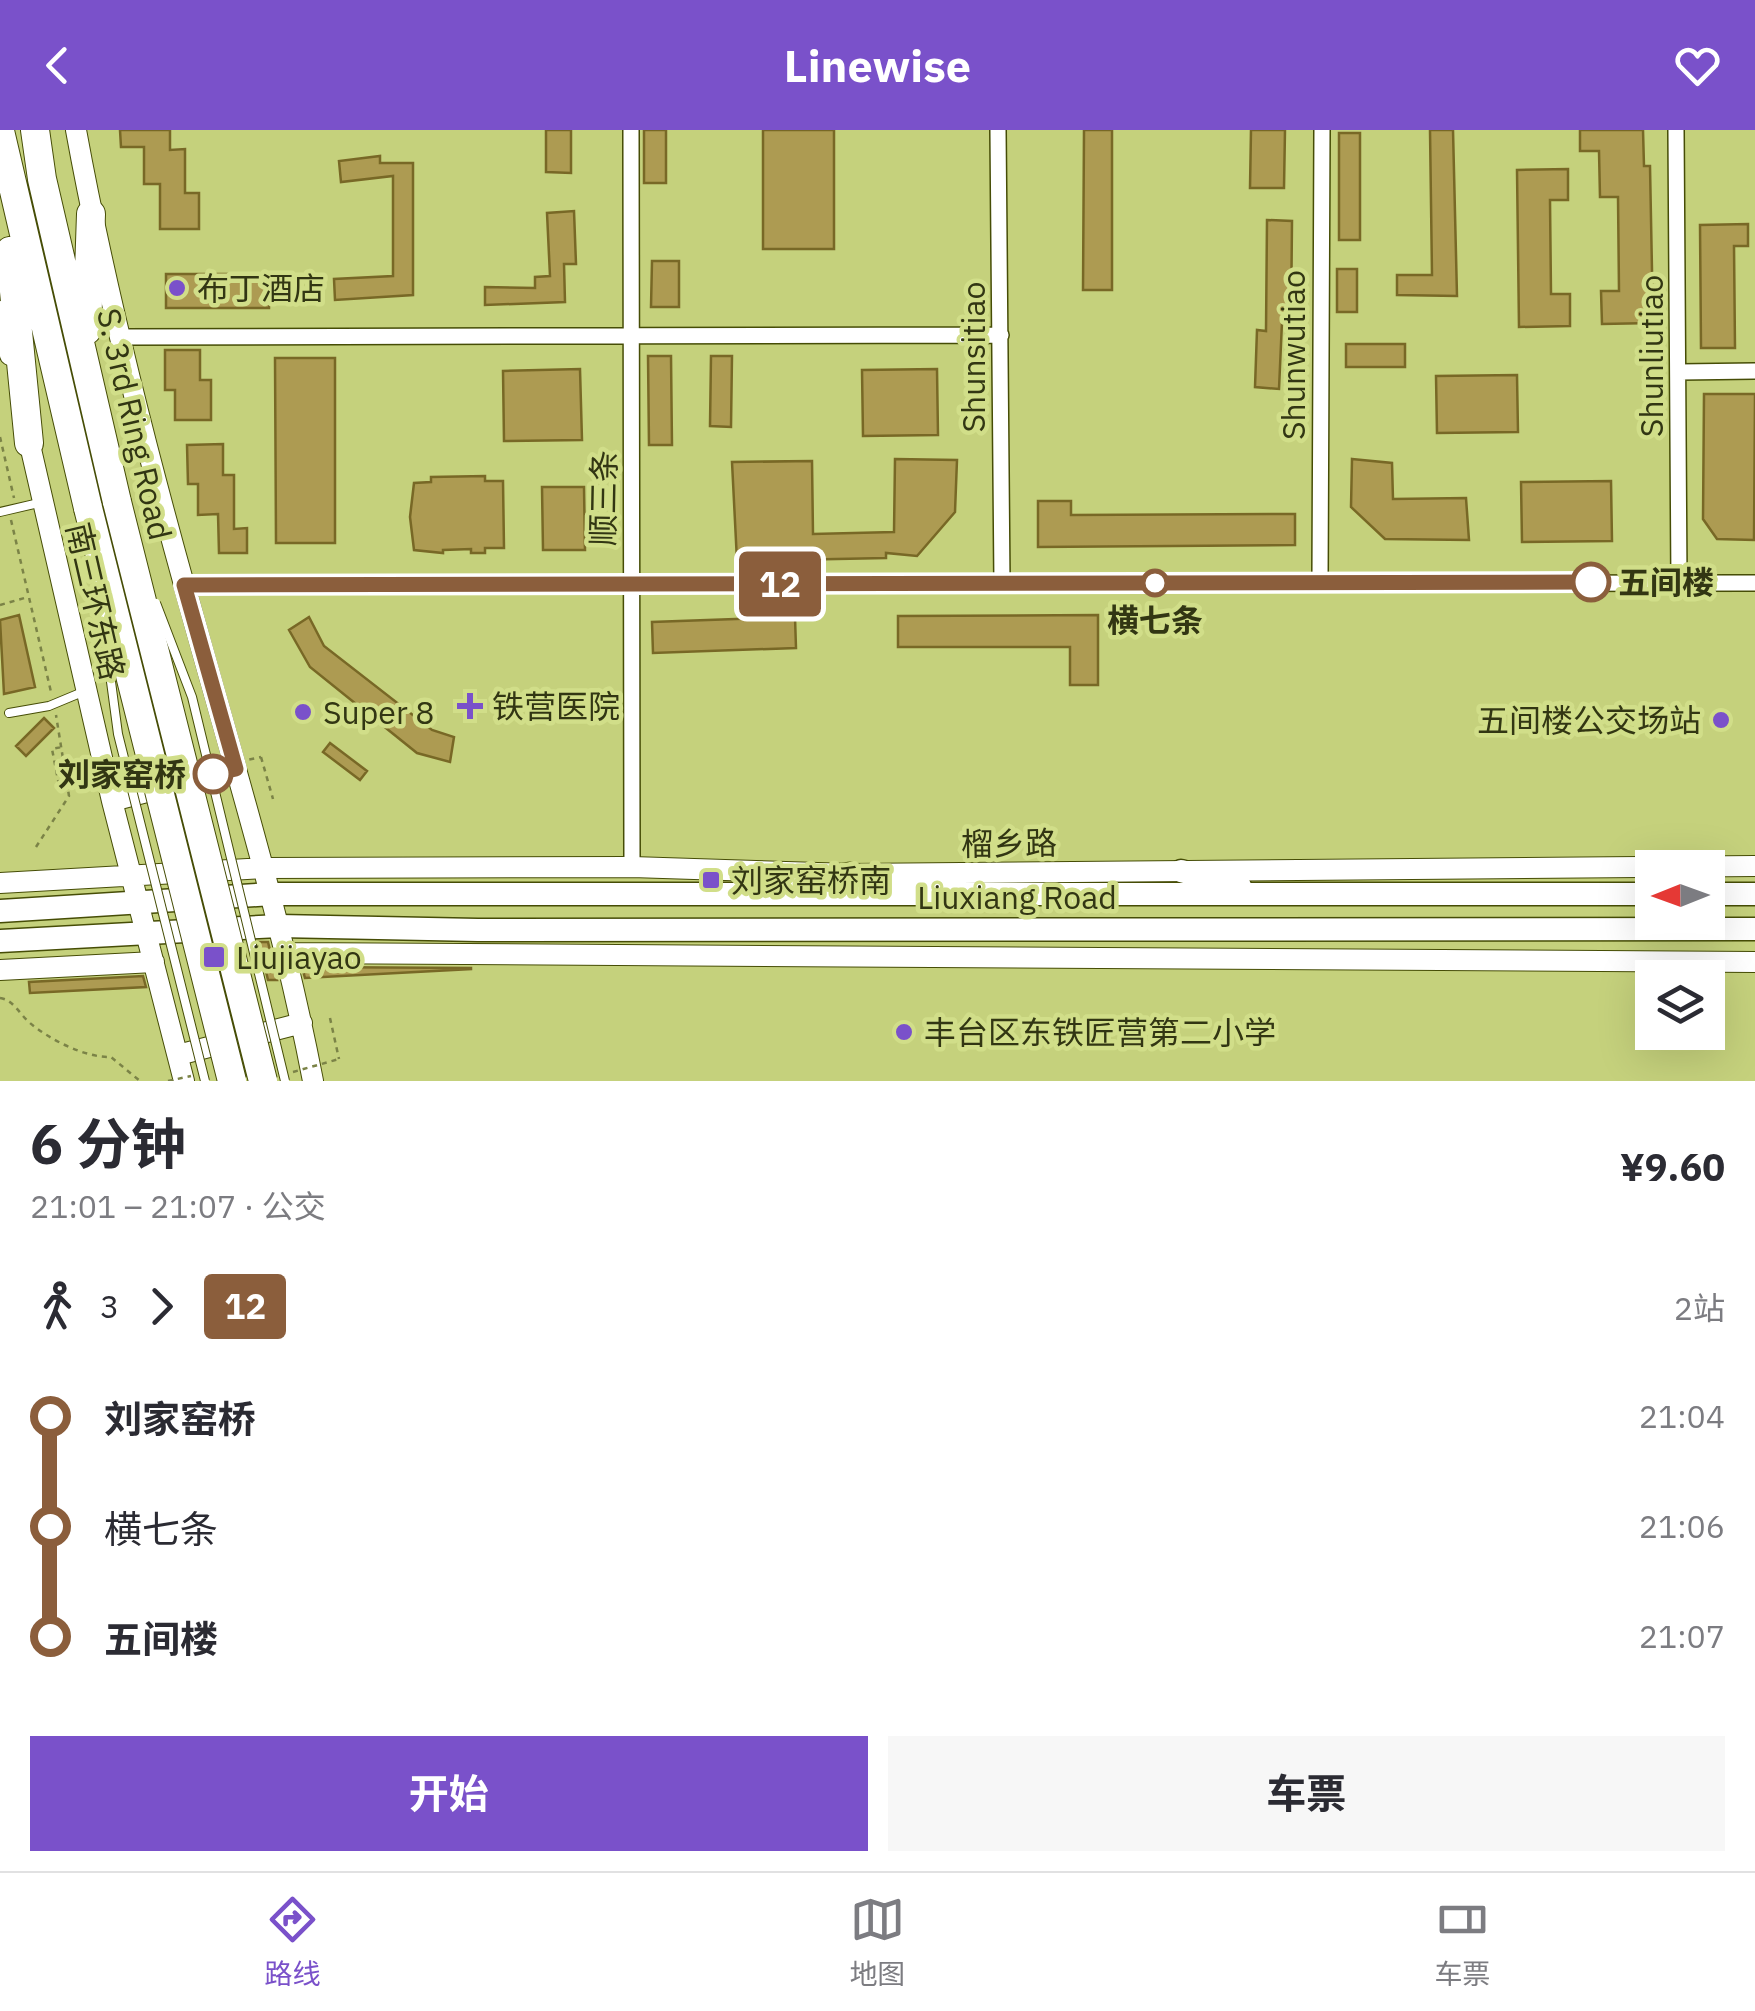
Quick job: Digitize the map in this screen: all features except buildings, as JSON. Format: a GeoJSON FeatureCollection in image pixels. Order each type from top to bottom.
{"type":"FeatureCollection","features":[{"type":"Feature","properties":{"kind":"highway","name":"S. 3rd Ring Road"},"geometry":{"type":"LineString","coordinates":[[35,130],[117,502],[263,1081]]}},
{"type":"Feature","properties":{"kind":"highway","name":"S. 3rd Ring Road"},"geometry":{"type":"LineString","coordinates":[[0,131],[88,508],[232,1081]]}},
{"type":"Feature","properties":{"kind":"highway"},"geometry":{"type":"LineString","coordinates":[[0,150],[29,442]]}},
{"type":"Feature","properties":{"kind":"highway"},"geometry":{"type":"LineString","coordinates":[[85,366],[91,214]]}},
{"type":"Feature","properties":{"kind":"main road"},"geometry":{"type":"LineString","coordinates":[[1181,871],[1278,895]]}},
{"type":"Feature","properties":{"kind":"main road"},"geometry":{"type":"LineString","coordinates":[[749,894],[850,874]]}},
{"type":"Feature","properties":{"kind":"main road","name":"Liuxiang Road"},"geometry":{"type":"LineString","coordinates":[[0,911],[272,894],[1635,894]]}},
{"type":"Feature","properties":{"kind":"main road"},"geometry":{"type":"LineString","coordinates":[[1725,894],[1755,894]]}},
{"type":"Feature","properties":{"kind":"main road","name":"Liuxiang Road"},"geometry":{"type":"LineString","coordinates":[[0,941],[280,926],[478,930],[1755,929]]}},
{"type":"Feature","properties":{"kind":"street"},"geometry":{"type":"LineString","coordinates":[[76,130],[91,214],[184,585],[272,894],[313,1081]]}},
{"type":"Feature","properties":{"kind":"street","name":"顺三条"},"geometry":{"type":"LineString","coordinates":[[630,130],[632,867]]}},
{"type":"Feature","properties":{"kind":"street","name":"Shunsitiao"},"geometry":{"type":"LineString","coordinates":[[998,130],[1002,584]]}},
{"type":"Feature","properties":{"kind":"street","name":"Shunwutiao"},"geometry":{"type":"LineString","coordinates":[[1320,581],[1322,130]]}},
{"type":"Feature","properties":{"kind":"street","name":"Shunliutiao"},"geometry":{"type":"LineString","coordinates":[[1676,130],[1679,582]]}},
{"type":"Feature","properties":{"kind":"street","name":"南三环东路"},"geometry":{"type":"LineString","coordinates":[[0,310],[85,690],[184,1081]]}},
{"type":"Feature","properties":{"kind":"street"},"geometry":{"type":"LineString","coordinates":[[122,338],[1000,335]]}},
{"type":"Feature","properties":{"kind":"street"},"geometry":{"type":"LineString","coordinates":[[1680,372],[1755,370]]}},
{"type":"Feature","properties":{"kind":"street"},"geometry":{"type":"LineString","coordinates":[[184,585],[1755,583]]}},
{"type":"Feature","properties":{"kind":"street"},"geometry":{"type":"LineString","coordinates":[[112,801],[236,769]]}},
{"type":"Feature","properties":{"kind":"street","name":"榴乡路"},"geometry":{"type":"LineString","coordinates":[[0,883],[264,868],[632,867],[850,874],[1755,866]]}},
{"type":"Feature","properties":{"kind":"street"},"geometry":{"type":"LineString","coordinates":[[287,954],[1755,962]]}},
{"type":"Feature","properties":{"kind":"street"},"geometry":{"type":"LineString","coordinates":[[0,970],[154,962]]}},
{"type":"Feature","properties":{"kind":"street"},"geometry":{"type":"LineString","coordinates":[[177,1055],[302,1023]]}},
{"type":"Feature","properties":{"kind":"lane"},"geometry":{"type":"LineString","coordinates":[[4,511],[42,502]]}},
{"type":"Feature","properties":{"kind":"lane"},"geometry":{"type":"LineString","coordinates":[[117,502],[192,696],[285,1081]]}},
{"type":"Feature","properties":{"kind":"lane"},"geometry":{"type":"LineString","coordinates":[[88,508],[118,734],[206,1081]]}},
{"type":"Feature","properties":{"kind":"lane"},"geometry":{"type":"LineString","coordinates":[[9,713],[54,704],[85,690]]}},
{"type":"Feature","properties":{"kind":"path"},"geometry":{"type":"LineString","coordinates":[[0,437],[15,494],[4,511],[30,597],[54,704],[68,796],[36,847]]}},
{"type":"Feature","properties":{"kind":"path"},"geometry":{"type":"LineString","coordinates":[[0,605],[30,597]]}},
{"type":"Feature","properties":{"kind":"path"},"geometry":{"type":"LineString","coordinates":[[58,786],[52,750],[62,747]]}},
{"type":"Feature","properties":{"kind":"path"},"geometry":{"type":"LineString","coordinates":[[261,757],[273,799]]}},
{"type":"Feature","properties":{"kind":"path"},"geometry":{"type":"LineString","coordinates":[[0,998],[8,999],[31,1025],[94,1058],[111,1057],[140,1081]]}},
{"type":"Feature","properties":{"kind":"path"},"geometry":{"type":"LineString","coordinates":[[330,1018],[340,1059]]}},
{"type":"Feature","properties":{"kind":"bus line","name":"12"},"geometry":{"type":"LineString","coordinates":[[213,774],[236,769],[184,585],[1591,582]]}},
{"type":"Feature","properties":{"kind":"place","name":"布丁酒店"},"geometry":{"type":"Point","coordinates":[177,288]}},
{"type":"Feature","properties":{"kind":"place","name":"五间楼"},"geometry":{"type":"Point","coordinates":[1591,582]}},
{"type":"Feature","properties":{"kind":"place","name":"横七条"},"geometry":{"type":"Point","coordinates":[1155,583]}},
{"type":"Feature","properties":{"kind":"place","name":"铁营医院"},"geometry":{"type":"Point","coordinates":[470,706]}},
{"type":"Feature","properties":{"kind":"place","name":"Super 8"},"geometry":{"type":"Point","coordinates":[303,712]}},
{"type":"Feature","properties":{"kind":"place","name":"五间楼公交场站"},"geometry":{"type":"Point","coordinates":[1721,720]}},
{"type":"Feature","properties":{"kind":"place","name":"刘家窑桥"},"geometry":{"type":"Point","coordinates":[213,774]}},
{"type":"Feature","properties":{"kind":"place","name":"刘家窑桥南"},"geometry":{"type":"Point","coordinates":[711,880]}},
{"type":"Feature","properties":{"kind":"place","name":"Liujiayao"},"geometry":{"type":"Point","coordinates":[214,957]}},
{"type":"Feature","properties":{"kind":"place","name":"丰台区东铁匠营第二小学"},"geometry":{"type":"Point","coordinates":[904,1032]}}]}
